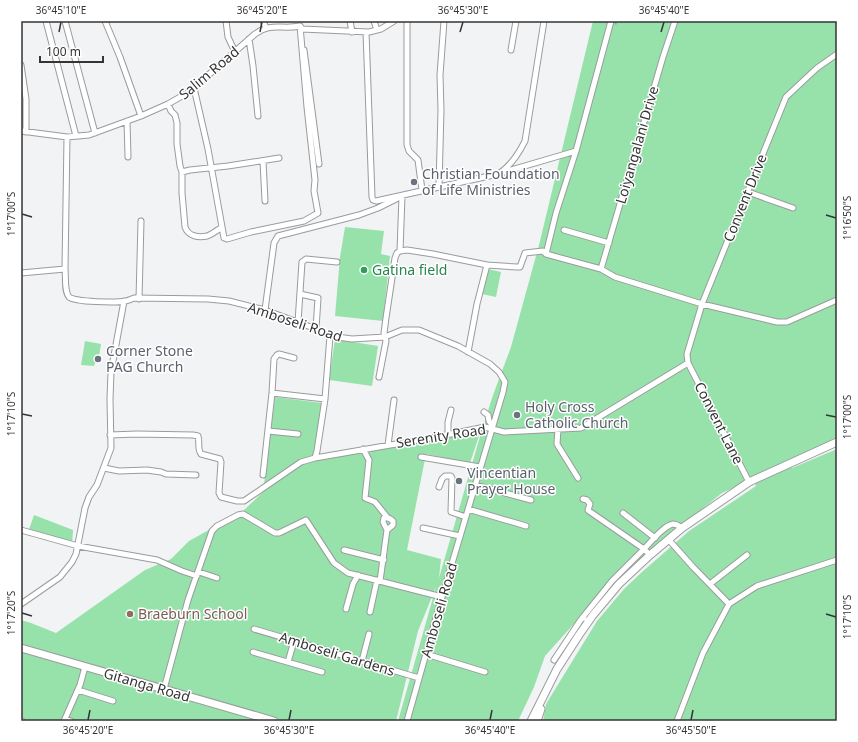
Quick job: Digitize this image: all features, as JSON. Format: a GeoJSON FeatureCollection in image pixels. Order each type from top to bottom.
{"type":"FeatureCollection","features":[{"type":"Feature","properties":{"kind":"main road"},"geometry":{"type":"LineString","coordinates":[[531,721],[556,669],[586,619],[608,591],[682,528],[749,482],[837,442]]}},
{"type":"Feature","properties":{"kind":"main road","name":"Gitanga Road"},"geometry":{"type":"LineString","coordinates":[[21,648],[164,689],[252,718],[274,721]]}},
{"type":"Feature","properties":{"kind":"main road"},"geometry":{"type":"LineString","coordinates":[[537,721],[541,712],[541,702]]}},
{"type":"Feature","properties":{"kind":"street"},"geometry":{"type":"LineString","coordinates":[[46,21],[76,136]]}},
{"type":"Feature","properties":{"kind":"street"},"geometry":{"type":"LineString","coordinates":[[65,21],[95,133]]}},
{"type":"Feature","properties":{"kind":"street"},"geometry":{"type":"LineString","coordinates":[[105,21],[120,57],[141,116]]}},
{"type":"Feature","properties":{"kind":"street"},"geometry":{"type":"LineString","coordinates":[[226,21],[228,37],[235,52]]}},
{"type":"Feature","properties":{"kind":"street"},"geometry":{"type":"LineString","coordinates":[[263,21],[266,28],[274,26],[291,28],[301,27],[352,32],[377,30],[394,21]]}},
{"type":"Feature","properties":{"kind":"street"},"geometry":{"type":"LineString","coordinates":[[350,21],[352,32]]}},
{"type":"Feature","properties":{"kind":"street"},"geometry":{"type":"LineString","coordinates":[[374,21],[377,30]]}},
{"type":"Feature","properties":{"kind":"street"},"geometry":{"type":"LineString","coordinates":[[407,21],[407,145],[409,151],[418,160],[422,190]]}},
{"type":"Feature","properties":{"kind":"street"},"geometry":{"type":"LineString","coordinates":[[439,186],[442,110],[440,75],[444,21]]}},
{"type":"Feature","properties":{"kind":"street"},"geometry":{"type":"LineString","coordinates":[[511,50],[516,21]]}},
{"type":"Feature","properties":{"kind":"street"},"geometry":{"type":"LineString","coordinates":[[498,174],[515,157],[525,141],[544,21]]}},
{"type":"Feature","properties":{"kind":"street"},"geometry":{"type":"LineString","coordinates":[[546,254],[556,213],[576,151],[611,21]]}},
{"type":"Feature","properties":{"kind":"street","name":"Loiyangalani Drive"},"geometry":{"type":"LineString","coordinates":[[601,269],[674,21]]}},
{"type":"Feature","properties":{"kind":"street"},"geometry":{"type":"LineString","coordinates":[[301,27],[319,164]]}},
{"type":"Feature","properties":{"kind":"street"},"geometry":{"type":"LineString","coordinates":[[194,88],[208,149],[222,236],[227,239],[304,221],[318,213],[314,191],[315,180],[307,107],[301,27]]}},
{"type":"Feature","properties":{"kind":"street","name":"Salim Road"},"geometry":{"type":"LineString","coordinates":[[24,132],[67,137],[76,136],[95,133],[141,116],[168,104],[194,88],[249,40],[266,28]]}},
{"type":"Feature","properties":{"kind":"street"},"geometry":{"type":"LineString","coordinates":[[366,32],[372,197],[374,200],[376,201],[402,196],[439,186],[498,174],[576,151]]}},
{"type":"Feature","properties":{"kind":"street"},"geometry":{"type":"LineString","coordinates":[[249,40],[254,66],[258,116]]}},
{"type":"Feature","properties":{"kind":"street","name":"Convent Drive"},"geometry":{"type":"LineString","coordinates":[[688,364],[687,354],[702,304],[786,97],[817,68],[837,54]]}},
{"type":"Feature","properties":{"kind":"street"},"geometry":{"type":"LineString","coordinates":[[21,65],[26,99],[24,132]]}},
{"type":"Feature","properties":{"kind":"street"},"geometry":{"type":"LineString","coordinates":[[168,104],[171,111],[177,118],[177,148],[182,172],[182,193],[185,227],[187,232],[190,235],[206,236],[221,228]]}},
{"type":"Feature","properties":{"kind":"street"},"geometry":{"type":"LineString","coordinates":[[126,121],[128,157]]}},
{"type":"Feature","properties":{"kind":"street","name":"Amboseli Road"},"geometry":{"type":"LineString","coordinates":[[67,137],[65,269],[66,290],[68,296],[86,301],[124,301],[139,298],[208,299],[229,302],[265,310],[316,329],[330,336],[352,339],[385,337],[402,330],[419,330],[454,344],[490,364],[505,382],[407,721]]}},
{"type":"Feature","properties":{"kind":"street"},"geometry":{"type":"LineString","coordinates":[[182,172],[279,158]]}},
{"type":"Feature","properties":{"kind":"street"},"geometry":{"type":"LineString","coordinates":[[263,161],[265,201]]}},
{"type":"Feature","properties":{"kind":"street"},"geometry":{"type":"LineString","coordinates":[[748,192],[793,208]]}},
{"type":"Feature","properties":{"kind":"street"},"geometry":{"type":"LineString","coordinates":[[400,251],[402,196]]}},
{"type":"Feature","properties":{"kind":"street"},"geometry":{"type":"LineString","coordinates":[[265,310],[274,243],[278,236],[359,215],[378,208],[402,196]]}},
{"type":"Feature","properties":{"kind":"street"},"geometry":{"type":"LineString","coordinates":[[139,298],[141,221]]}},
{"type":"Feature","properties":{"kind":"street"},"geometry":{"type":"LineString","coordinates":[[564,230],[608,243]]}},
{"type":"Feature","properties":{"kind":"street"},"geometry":{"type":"LineString","coordinates":[[379,377],[386,341],[384,333],[395,258],[397,253],[400,251],[407,250],[428,253],[487,265],[517,268],[521,264],[525,253],[543,251],[546,254],[601,269],[615,277],[702,304],[782,323],[837,300]]}},
{"type":"Feature","properties":{"kind":"street"},"geometry":{"type":"LineString","coordinates":[[298,322],[302,262],[306,259],[337,262]]}},
{"type":"Feature","properties":{"kind":"street"},"geometry":{"type":"LineString","coordinates":[[468,352],[477,304],[487,265]]}},
{"type":"Feature","properties":{"kind":"street"},"geometry":{"type":"LineString","coordinates":[[21,273],[65,269]]}},
{"type":"Feature","properties":{"kind":"street"},"geometry":{"type":"LineString","coordinates":[[300,294],[318,298],[316,329]]}},
{"type":"Feature","properties":{"kind":"street"},"geometry":{"type":"LineString","coordinates":[[21,604],[60,577],[72,562],[78,546],[85,508],[89,496],[97,486],[111,448],[111,372],[124,301]]}},
{"type":"Feature","properties":{"kind":"street"},"geometry":{"type":"LineString","coordinates":[[315,458],[318,451],[325,399],[330,336]]}},
{"type":"Feature","properties":{"kind":"street"},"geometry":{"type":"LineString","coordinates":[[263,475],[275,356],[279,354],[294,358]]}},
{"type":"Feature","properties":{"kind":"street","name":"Serenity Road"},"geometry":{"type":"LineString","coordinates":[[110,435],[137,434],[198,436],[199,451],[201,454],[220,459],[219,493],[221,497],[244,501],[301,462],[315,458],[492,426],[498,431],[504,432],[585,427],[688,364]]}},
{"type":"Feature","properties":{"kind":"street","name":"Convent Lane"},"geometry":{"type":"LineString","coordinates":[[688,364],[749,482]]}},
{"type":"Feature","properties":{"kind":"street"},"geometry":{"type":"LineString","coordinates":[[272,393],[325,399]]}},
{"type":"Feature","properties":{"kind":"street"},"geometry":{"type":"LineString","coordinates":[[388,445],[394,400]]}},
{"type":"Feature","properties":{"kind":"street"},"geometry":{"type":"LineString","coordinates":[[448,434],[448,422],[451,410]]}},
{"type":"Feature","properties":{"kind":"street"},"geometry":{"type":"LineString","coordinates":[[484,412],[488,414],[489,422],[492,426]]}},
{"type":"Feature","properties":{"kind":"street"},"geometry":{"type":"LineString","coordinates":[[558,429],[557,444],[578,478]]}},
{"type":"Feature","properties":{"kind":"street"},"geometry":{"type":"LineString","coordinates":[[268,431],[298,434]]}},
{"type":"Feature","properties":{"kind":"street"},"geometry":{"type":"LineString","coordinates":[[363,449],[369,460],[364,498],[375,502],[387,517],[384,518],[383,522],[387,530],[384,560],[370,612]]}},
{"type":"Feature","properties":{"kind":"street"},"geometry":{"type":"LineString","coordinates":[[421,457],[480,467]]}},
{"type":"Feature","properties":{"kind":"street"},"geometry":{"type":"LineString","coordinates":[[104,468],[119,471],[147,470],[166,474],[196,475]]}},
{"type":"Feature","properties":{"kind":"street"},"geometry":{"type":"LineString","coordinates":[[439,488],[442,479],[445,476],[451,476],[451,512],[466,517]]}},
{"type":"Feature","properties":{"kind":"street"},"geometry":{"type":"LineString","coordinates":[[475,485],[531,500]]}},
{"type":"Feature","properties":{"kind":"street"},"geometry":{"type":"LineString","coordinates":[[583,498],[590,504],[589,511],[650,554]]}},
{"type":"Feature","properties":{"kind":"street"},"geometry":{"type":"LineString","coordinates":[[468,509],[526,526]]}},
{"type":"Feature","properties":{"kind":"street"},"geometry":{"type":"LineString","coordinates":[[623,513],[654,538]]}},
{"type":"Feature","properties":{"kind":"street"},"geometry":{"type":"LineString","coordinates":[[164,689],[188,600],[212,531],[217,526],[238,515],[243,514],[275,533],[279,533],[306,520],[334,563],[348,573],[442,597]]}},
{"type":"Feature","properties":{"kind":"street"},"geometry":{"type":"LineString","coordinates":[[608,591],[654,538],[672,525],[678,525],[682,528]]}},
{"type":"Feature","properties":{"kind":"street"},"geometry":{"type":"LineString","coordinates":[[423,528],[460,536]]}},
{"type":"Feature","properties":{"kind":"street"},"geometry":{"type":"LineString","coordinates":[[21,530],[78,546],[157,560],[182,571],[217,578]]}},
{"type":"Feature","properties":{"kind":"street"},"geometry":{"type":"LineString","coordinates":[[669,540],[682,556],[729,604]]}},
{"type":"Feature","properties":{"kind":"street"},"geometry":{"type":"LineString","coordinates":[[344,550],[384,560]]}},
{"type":"Feature","properties":{"kind":"street"},"geometry":{"type":"LineString","coordinates":[[710,584],[747,555]]}},
{"type":"Feature","properties":{"kind":"street"},"geometry":{"type":"LineString","coordinates":[[677,721],[703,653],[729,604],[740,596],[764,583],[837,560]]}},
{"type":"Feature","properties":{"kind":"street"},"geometry":{"type":"LineString","coordinates":[[346,609],[353,584],[358,575]]}},
{"type":"Feature","properties":{"kind":"street"},"geometry":{"type":"LineString","coordinates":[[554,660],[586,619]]}},
{"type":"Feature","properties":{"kind":"street","name":"Amboseli Gardens"},"geometry":{"type":"LineString","coordinates":[[254,629],[419,678]]}},
{"type":"Feature","properties":{"kind":"street"},"geometry":{"type":"LineString","coordinates":[[362,661],[369,634]]}},
{"type":"Feature","properties":{"kind":"street"},"geometry":{"type":"LineString","coordinates":[[288,662],[294,641]]}},
{"type":"Feature","properties":{"kind":"street"},"geometry":{"type":"LineString","coordinates":[[254,652],[322,672]]}},
{"type":"Feature","properties":{"kind":"street"},"geometry":{"type":"LineString","coordinates":[[426,654],[485,672]]}},
{"type":"Feature","properties":{"kind":"street"},"geometry":{"type":"LineString","coordinates":[[71,721],[65,720],[78,690],[85,667]]}},
{"type":"Feature","properties":{"kind":"street"},"geometry":{"type":"LineString","coordinates":[[78,690],[113,701]]}},
{"type":"Feature","properties":{"kind":"green space"},"geometry":{"type":"Polygon","coordinates":[[[593,21],[837,21],[837,442],[786,464],[792,468],[837,449],[837,721],[543,721],[546,704],[597,621],[624,589],[689,531],[756,486],[753,479],[722,493],[626,570],[598,597],[545,656],[534,687],[518,721],[398,721],[436,587],[418,631],[396,721],[21,721],[21,620],[56,633],[145,570],[171,559],[189,541],[243,511],[263,492],[275,397],[322,403],[319,455],[418,445],[481,430],[470,463],[426,454],[407,550],[441,559],[439,578],[481,433],[511,347],[539,245],[593,21]]]}},
{"type":"Feature","properties":{"kind":"green space","name":"Gatina field"},"geometry":{"type":"Polygon","coordinates":[[[345,227],[384,231],[381,254],[390,256],[383,321],[335,316],[340,257],[345,227]]]}},
{"type":"Feature","properties":{"kind":"green space"},"geometry":{"type":"Polygon","coordinates":[[[488,269],[501,272],[496,297],[482,294],[488,269]]]}},
{"type":"Feature","properties":{"kind":"green space"},"geometry":{"type":"Polygon","coordinates":[[[335,339],[378,346],[372,386],[329,380],[335,339]]]}},
{"type":"Feature","properties":{"kind":"green space"},"geometry":{"type":"Polygon","coordinates":[[[85,341],[101,344],[98,363],[95,363],[94,366],[81,365],[85,341]]]}},
{"type":"Feature","properties":{"kind":"green space"},"geometry":{"type":"Polygon","coordinates":[[[34,515],[73,530],[72,545],[27,535],[34,515]]]}},
{"type":"Feature","properties":{"kind":"place","name":"Christian Foundation of Life Ministries"},"geometry":{"type":"Point","coordinates":[414,182]}},
{"type":"Feature","properties":{"kind":"place","name":"Gatina field"},"geometry":{"type":"Point","coordinates":[364,270]}},
{"type":"Feature","properties":{"kind":"place","name":"Corner Stone PAG Church"},"geometry":{"type":"Point","coordinates":[98,359]}},
{"type":"Feature","properties":{"kind":"place","name":"Holy Cross Catholic Church"},"geometry":{"type":"Point","coordinates":[517,415]}},
{"type":"Feature","properties":{"kind":"place","name":"Vincentian Prayer House"},"geometry":{"type":"Point","coordinates":[459,481]}},
{"type":"Feature","properties":{"kind":"place","name":"Braeburn School"},"geometry":{"type":"Point","coordinates":[130,614]}}]}
